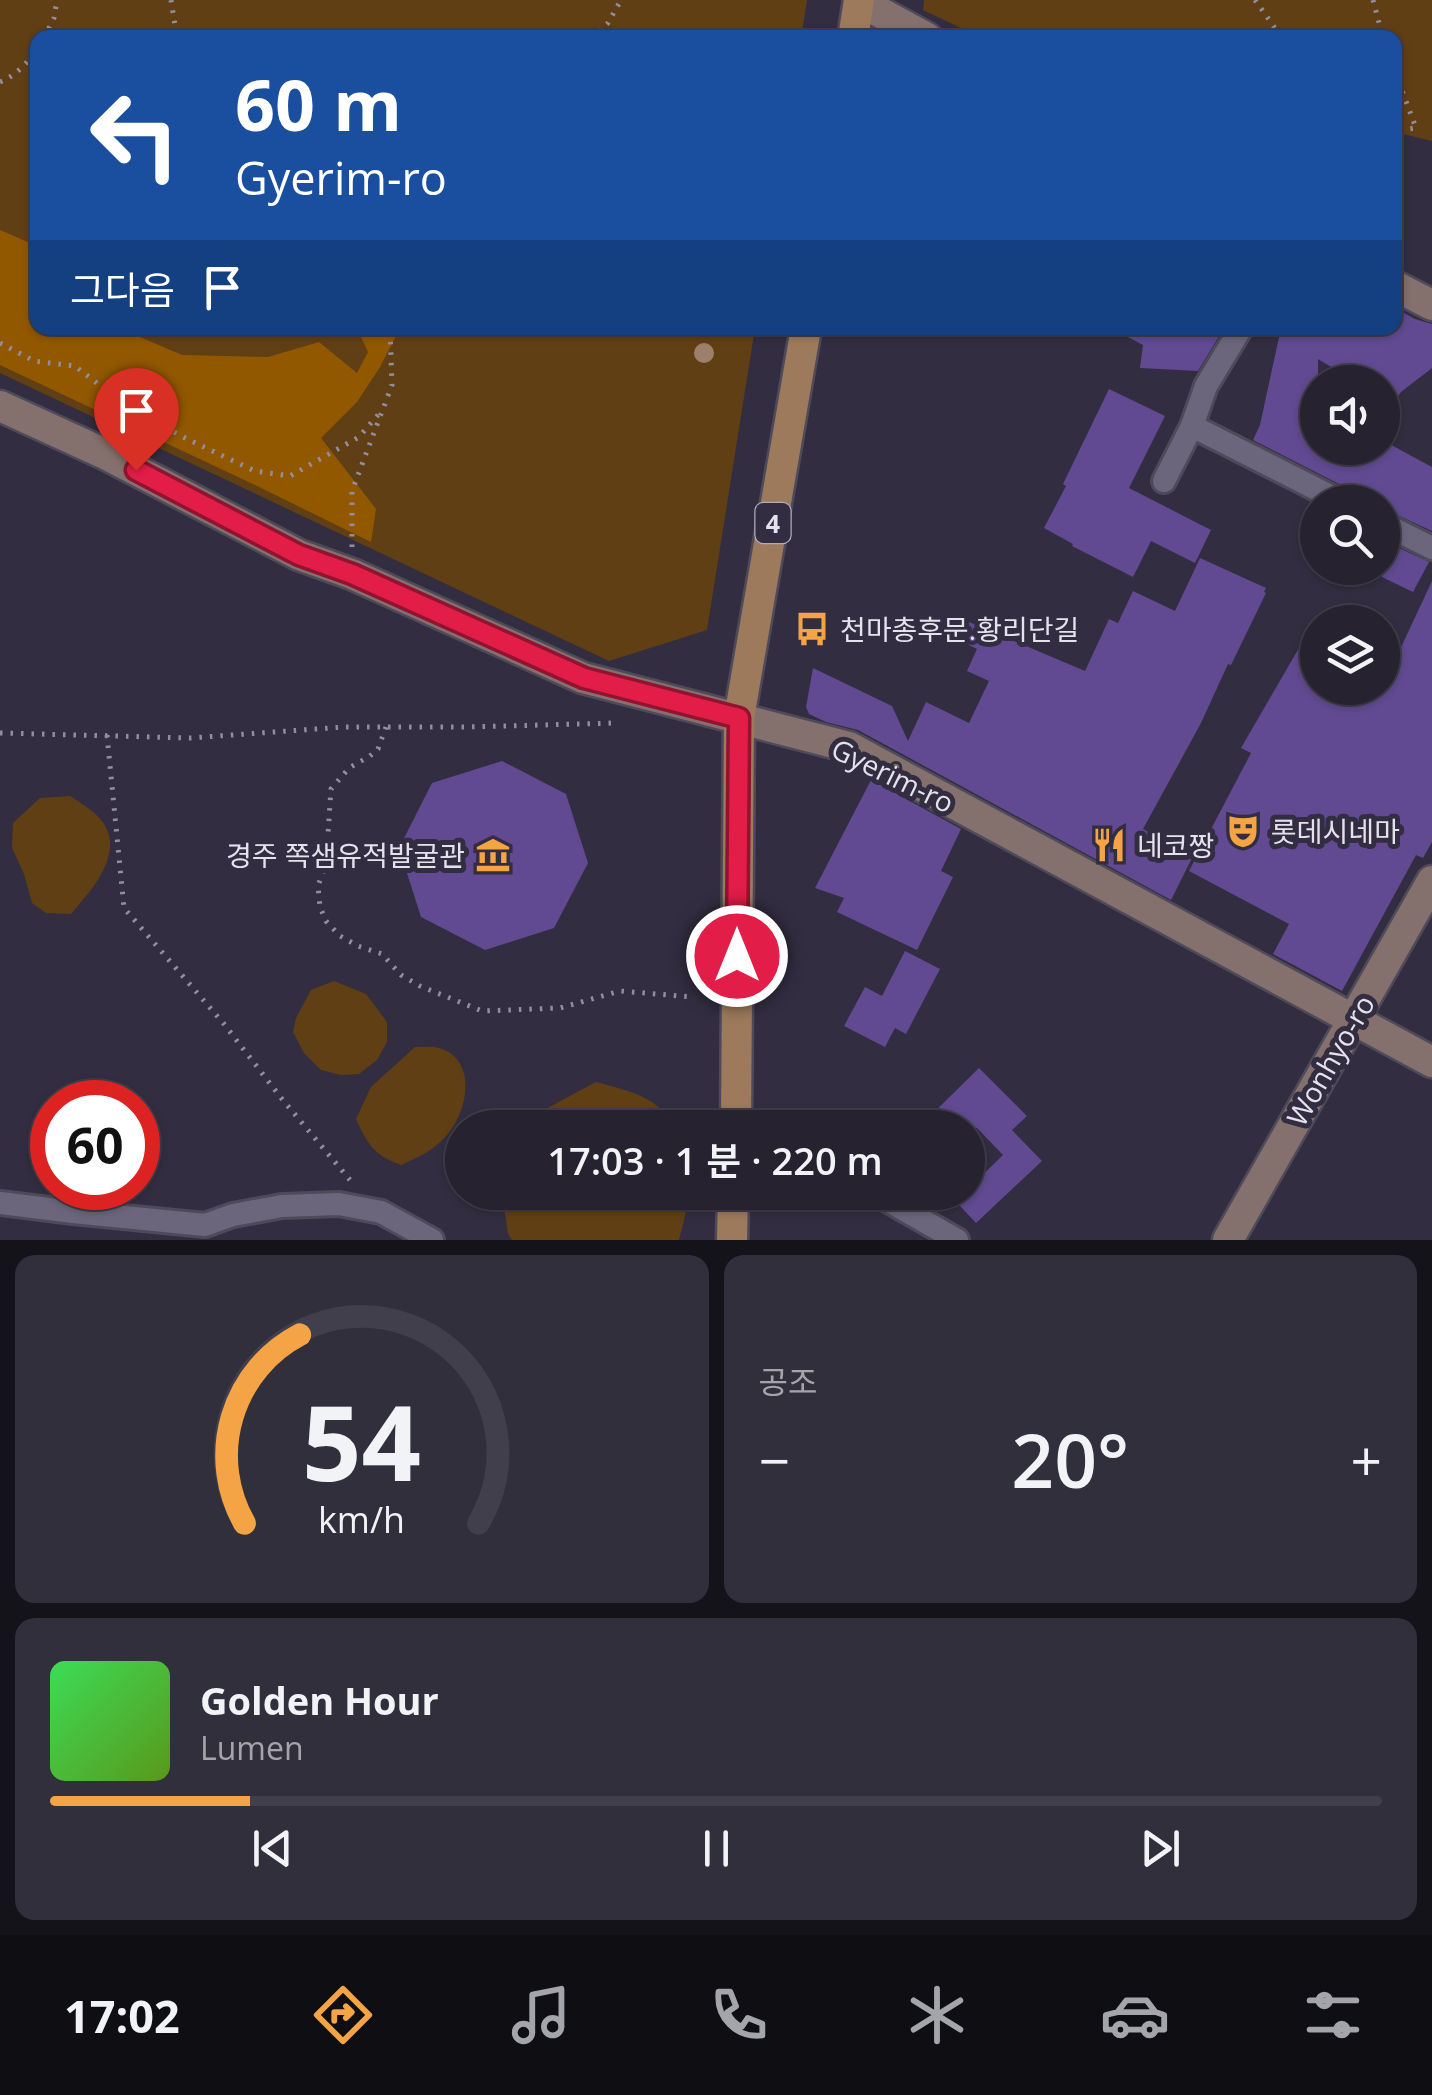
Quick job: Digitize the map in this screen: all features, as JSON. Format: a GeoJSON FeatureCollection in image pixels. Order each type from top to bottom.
{"type":"FeatureCollection","features":[{"type":"Feature","properties":{"kind":"main road"},"geometry":{"type":"LineString","coordinates":[[854,30],[859,0]]}},
{"type":"Feature","properties":{"kind":"main road","name":"4"},"geometry":{"type":"LineString","coordinates":[[743,1110],[739,718],[805,335]]}},
{"type":"Feature","properties":{"kind":"main road"},"geometry":{"type":"LineString","coordinates":[[732,1240],[733,1210]]}},
{"type":"Feature","properties":{"kind":"street"},"geometry":{"type":"LineString","coordinates":[[859,0],[913,30]]}},
{"type":"Feature","properties":{"kind":"street"},"geometry":{"type":"LineString","coordinates":[[1402,290],[1432,305]]}},
{"type":"Feature","properties":{"kind":"street"},"geometry":{"type":"LineString","coordinates":[[1164,481],[1192,426],[1206,386],[1237,335]]}},
{"type":"Feature","properties":{"kind":"street","name":"Gyerim-ro"},"geometry":{"type":"LineString","coordinates":[[0,406],[104,453],[299,555],[352,574],[584,678],[848,748],[1432,1062]]}},
{"type":"Feature","properties":{"kind":"street"},"geometry":{"type":"LineString","coordinates":[[1192,426],[1308,485]]}},
{"type":"Feature","properties":{"kind":"street"},"geometry":{"type":"LineString","coordinates":[[1400,532],[1432,548]]}},
{"type":"Feature","properties":{"kind":"street","name":"Wonhyo-ro"},"geometry":{"type":"LineString","coordinates":[[1228,1240],[1432,881]]}},
{"type":"Feature","properties":{"kind":"street"},"geometry":{"type":"LineString","coordinates":[[0,1203],[205,1225],[282,1206],[339,1204],[375,1211],[432,1240]]}},
{"type":"Feature","properties":{"kind":"street"},"geometry":{"type":"LineString","coordinates":[[904,1210],[957,1240]]}},
{"type":"Feature","properties":{"kind":"path"},"geometry":{"type":"LineString","coordinates":[[48,30],[58,0]]}},
{"type":"Feature","properties":{"kind":"path"},"geometry":{"type":"LineString","coordinates":[[171,0],[176,30]]}},
{"type":"Feature","properties":{"kind":"path"},"geometry":{"type":"LineString","coordinates":[[600,30],[621,0]]}},
{"type":"Feature","properties":{"kind":"path"},"geometry":{"type":"LineString","coordinates":[[1255,0],[1276,30]]}},
{"type":"Feature","properties":{"kind":"path"},"geometry":{"type":"LineString","coordinates":[[1372,0],[1381,30]]}},
{"type":"Feature","properties":{"kind":"path"},"geometry":{"type":"LineString","coordinates":[[0,82],[30,59]]}},
{"type":"Feature","properties":{"kind":"path"},"geometry":{"type":"LineString","coordinates":[[1402,91],[1416,128],[1402,130]]}},
{"type":"Feature","properties":{"kind":"path"},"geometry":{"type":"LineString","coordinates":[[352,574],[352,491],[392,384],[390,335]]}},
{"type":"Feature","properties":{"kind":"path"},"geometry":{"type":"LineString","coordinates":[[0,344],[34,361],[75,366],[126,406],[255,471],[290,476],[360,437],[382,408]]}},
{"type":"Feature","properties":{"kind":"path"},"geometry":{"type":"LineString","coordinates":[[0,733],[190,738],[344,727],[615,724]]}},
{"type":"Feature","properties":{"kind":"path"},"geometry":{"type":"LineString","coordinates":[[386,727],[378,749],[349,768],[331,789],[324,869],[318,886],[326,921],[340,936],[382,954],[401,975],[420,986],[482,1011],[560,1008],[620,992],[692,996]]}},
{"type":"Feature","properties":{"kind":"path"},"geometry":{"type":"LineString","coordinates":[[107,735],[124,908],[224,1024],[375,1211]]}},
{"type":"Feature","properties":{"kind":"shaded area"},"geometry":{"type":"Polygon","coordinates":[[[0,0],[807,0],[802,30],[30,30],[30,335],[754,335],[707,630],[609,661],[0,373],[0,0]]]}},
{"type":"Feature","properties":{"kind":"shaded area"},"geometry":{"type":"Polygon","coordinates":[[[924,0],[1432,0],[1432,141],[1402,134],[1402,30],[965,30],[923,10],[924,0]]]}},
{"type":"Feature","properties":{"kind":"shaded area"},"geometry":{"type":"Polygon","coordinates":[[[0,230],[30,243],[30,335],[135,335],[182,355],[268,357],[319,342],[357,373],[368,352],[360,335],[396,335],[357,402],[321,438],[376,509],[371,542],[255,485],[0,365],[0,230]]]}},
{"type":"Feature","properties":{"kind":"shaded area"},"geometry":{"type":"Polygon","coordinates":[[[70,796],[102,821],[108,833],[108,858],[96,883],[71,914],[46,913],[32,903],[12,848],[13,823],[40,798],[70,796]]]}},
{"type":"Feature","properties":{"kind":"shaded area"},"geometry":{"type":"Polygon","coordinates":[[[334,981],[366,994],[387,1022],[387,1042],[377,1060],[359,1074],[321,1070],[304,1053],[293,1032],[311,990],[334,981]]]}},
{"type":"Feature","properties":{"kind":"shaded area"},"geometry":{"type":"Polygon","coordinates":[[[415,1047],[436,1047],[460,1063],[465,1087],[461,1110],[445,1110],[442,1140],[401,1165],[373,1148],[356,1119],[371,1087],[415,1047]]]}},
{"type":"Feature","properties":{"kind":"shaded area"},"geometry":{"type":"Polygon","coordinates":[[[596,1082],[631,1092],[662,1110],[544,1110],[596,1082]]]}},
{"type":"Feature","properties":{"kind":"shaded area"},"geometry":{"type":"Polygon","coordinates":[[[504,1210],[686,1210],[679,1240],[512,1240],[504,1210]]]}},
{"type":"Feature","properties":{"kind":"building"},"geometry":{"type":"Polygon","coordinates":[[[1402,312],[1432,324],[1432,368],[1400,393],[1400,365],[1328,365],[1318,359],[1318,365],[1300,365],[1300,464],[1253,440],[1260,425],[1279,335],[1402,335],[1402,312]]]}},
{"type":"Feature","properties":{"kind":"building"},"geometry":{"type":"Polygon","coordinates":[[[1124,335],[1220,335],[1198,371],[1140,368],[1143,345],[1124,335]]]}},
{"type":"Feature","properties":{"kind":"building"},"geometry":{"type":"Polygon","coordinates":[[[1109,389],[1165,416],[1129,488],[1211,530],[1195,563],[1151,541],[1133,577],[1044,528],[1109,389]]]}},
{"type":"Feature","properties":{"kind":"building"},"geometry":{"type":"Polygon","coordinates":[[[1400,450],[1432,467],[1432,531],[1400,516],[1400,485],[1341,485],[1302,465],[1400,465],[1400,450]]]}},
{"type":"Feature","properties":{"kind":"building"},"geometry":{"type":"Polygon","coordinates":[[[1400,548],[1429,562],[1413,592],[1399,585],[1400,548]]]}},
{"type":"Feature","properties":{"kind":"building"},"geometry":{"type":"Polygon","coordinates":[[[1200,558],[1266,588],[1266,593],[1143,829],[1193,856],[1171,900],[858,730],[809,714],[806,707],[813,668],[892,706],[908,741],[926,702],[969,723],[989,681],[967,671],[977,649],[961,641],[969,622],[1085,671],[1109,619],[1118,623],[1133,591],[1175,611],[1200,558]]]}},
{"type":"Feature","properties":{"kind":"building"},"geometry":{"type":"Polygon","coordinates":[[[1432,581],[1432,842],[1423,858],[1416,855],[1342,991],[1273,954],[1289,924],[1189,871],[1251,753],[1241,748],[1299,648],[1300,705],[1400,705],[1400,649],[1432,581]]]}},
{"type":"Feature","properties":{"kind":"building","name":"경주 쪽샘유적발굴관"},"geometry":{"type":"Polygon","coordinates":[[[502,761],[566,794],[588,863],[554,928],[485,950],[421,917],[399,848],[432,783],[502,761]]]}},
{"type":"Feature","properties":{"kind":"building"},"geometry":{"type":"Polygon","coordinates":[[[871,780],[961,829],[941,871],[953,877],[917,950],[837,912],[844,898],[815,888],[871,780]]]}},
{"type":"Feature","properties":{"kind":"building"},"geometry":{"type":"Polygon","coordinates":[[[905,951],[940,969],[906,1034],[895,1028],[885,1047],[844,1026],[865,987],[882,996],[905,951]]]}},
{"type":"Feature","properties":{"kind":"building"},"geometry":{"type":"Polygon","coordinates":[[[979,1068],[1027,1116],[1012,1130],[1042,1161],[976,1223],[964,1210],[985,1210],[985,1172],[1003,1155],[985,1136],[985,1110],[936,1110],[979,1068]]]}},
{"type":"Feature","properties":{"kind":"place","name":"천마총후문.황리단길"},"geometry":{"type":"Point","coordinates":[812,629]}},
{"type":"Feature","properties":{"kind":"place","name":"롯데시네마"},"geometry":{"type":"Point","coordinates":[1243,831]}},
{"type":"Feature","properties":{"kind":"place","name":"네코짱"},"geometry":{"type":"Point","coordinates":[1109,845]}},
{"type":"Feature","properties":{"kind":"place","name":"경주 쪽샘유적발굴관"},"geometry":{"type":"Point","coordinates":[493,855]}},
{"type":"Feature","properties":{"kind":"route"},"geometry":{"type":"LineString","coordinates":[[136,470],[299,555],[352,574],[584,678],[739,718],[737,956]]}}]}
